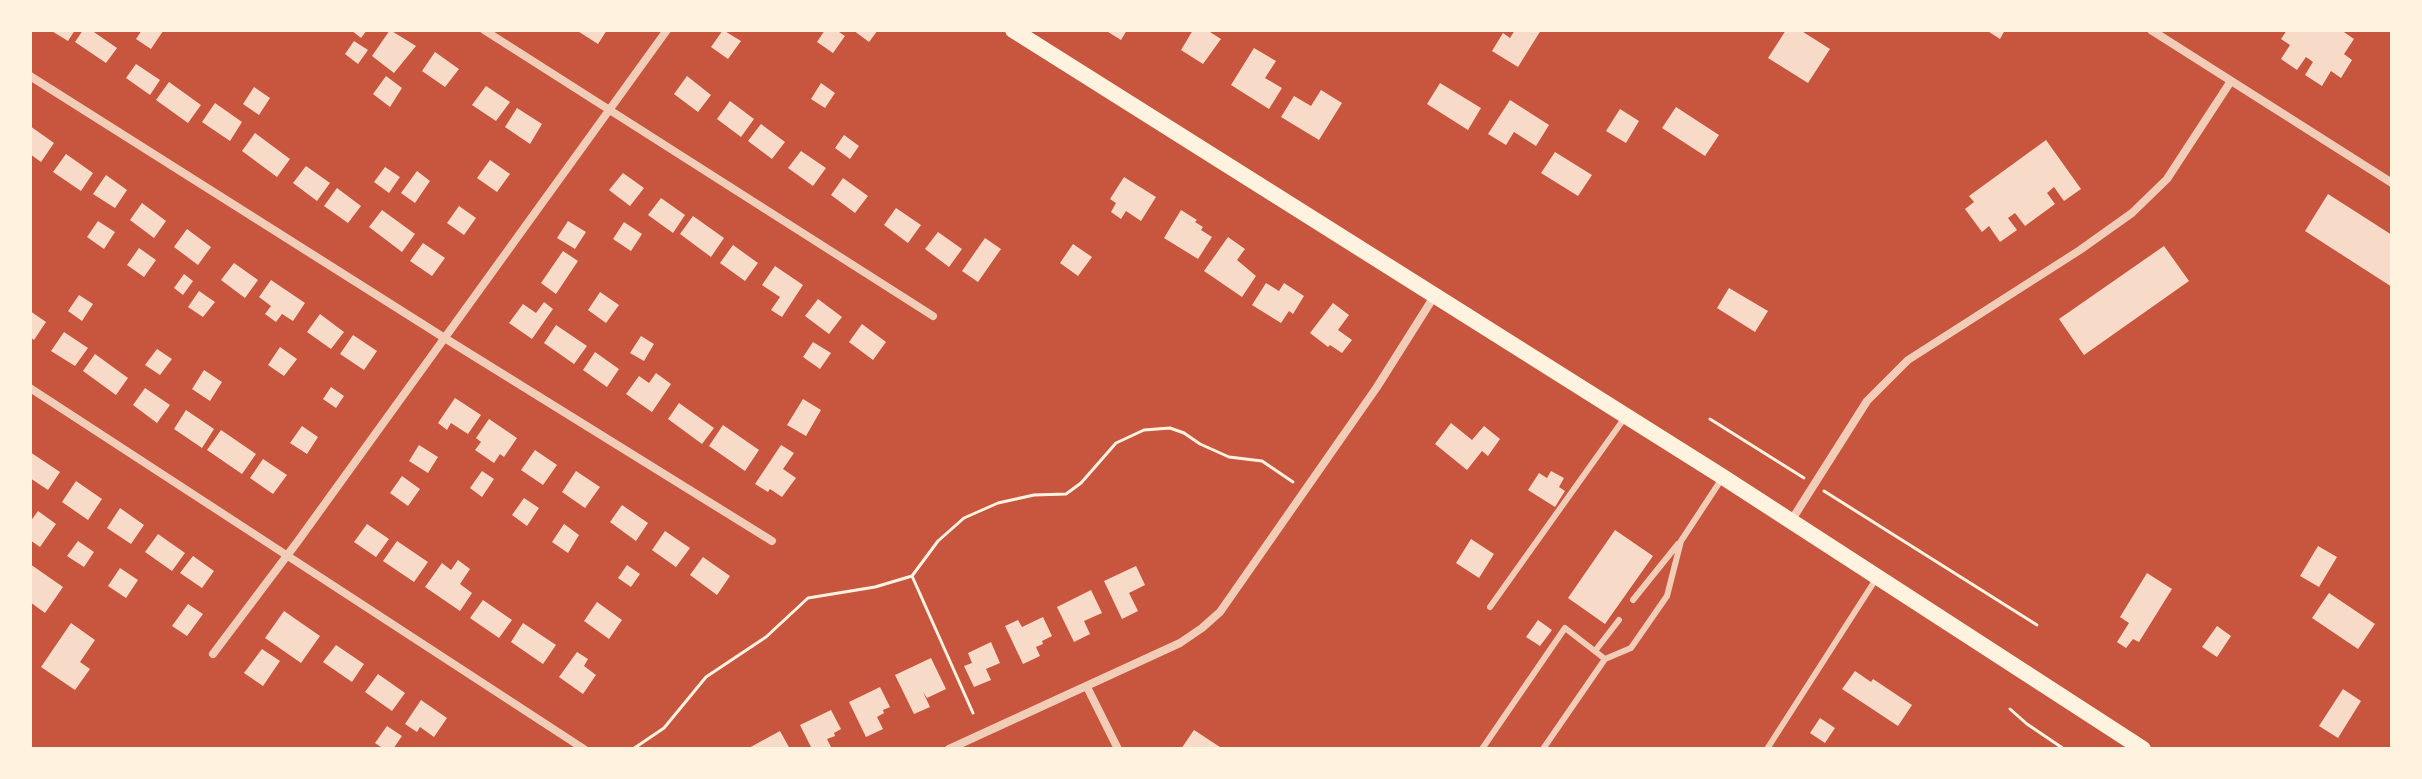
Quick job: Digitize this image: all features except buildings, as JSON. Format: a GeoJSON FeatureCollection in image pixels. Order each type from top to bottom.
{"type":"FeatureCollection","features":[{"type":"Feature","properties":{"kind":"main road"},"geometry":{"type":"LineString","coordinates":[[1013,30],[1878,576],[2134,747]]}},
{"type":"Feature","properties":{"kind":"street"},"geometry":{"type":"LineString","coordinates":[[484,30],[933,316]]}},
{"type":"Feature","properties":{"kind":"street"},"geometry":{"type":"LineString","coordinates":[[213,654],[288,555],[667,30]]}},
{"type":"Feature","properties":{"kind":"street"},"geometry":{"type":"LineString","coordinates":[[2151,30],[2392,183]]}},
{"type":"Feature","properties":{"kind":"street"},"geometry":{"type":"LineString","coordinates":[[30,76],[772,541]]}},
{"type":"Feature","properties":{"kind":"street"},"geometry":{"type":"LineString","coordinates":[[1791,521],[1867,401],[1908,360],[2080,250],[2132,213],[2167,179],[2231,81]]}},
{"type":"Feature","properties":{"kind":"street"},"geometry":{"type":"LineString","coordinates":[[949,749],[1180,643],[1211,620],[1235,594],[1377,387],[1435,295]]}},
{"type":"Feature","properties":{"kind":"street"},"geometry":{"type":"LineString","coordinates":[[30,388],[584,749]]}},
{"type":"Feature","properties":{"kind":"street"},"geometry":{"type":"LineString","coordinates":[[1087,687],[1118,749]]}},
{"type":"Feature","properties":{"kind":"lane"},"geometry":{"type":"LineString","coordinates":[[1490,607],[1626,416]]}},
{"type":"Feature","properties":{"kind":"lane"},"geometry":{"type":"LineString","coordinates":[[1633,600],[1681,541],[1723,477]]}},
{"type":"Feature","properties":{"kind":"lane"},"geometry":{"type":"LineString","coordinates":[[1543,749],[1605,659],[1631,648],[1667,596],[1681,541]]}},
{"type":"Feature","properties":{"kind":"lane"},"geometry":{"type":"LineString","coordinates":[[1767,749],[1878,576]]}},
{"type":"Feature","properties":{"kind":"lane"},"geometry":{"type":"LineString","coordinates":[[1595,651],[1619,620]]}},
{"type":"Feature","properties":{"kind":"lane"},"geometry":{"type":"LineString","coordinates":[[1482,749],[1565,628],[1605,659]]}},
{"type":"Feature","properties":{"kind":"path"},"geometry":{"type":"LineString","coordinates":[[1710,419],[2037,625]]}},
{"type":"Feature","properties":{"kind":"path"},"geometry":{"type":"LineString","coordinates":[[633,749],[664,728],[706,677],[766,637],[808,598],[875,587],[912,576],[938,541],[964,518],[998,503],[1034,495],[1066,494],[1081,483],[1116,443],[1144,430],[1170,428],[1229,457],[1262,461],[1305,490]]}},
{"type":"Feature","properties":{"kind":"path"},"geometry":{"type":"LineString","coordinates":[[912,576],[973,713]]}},
{"type":"Feature","properties":{"kind":"path"},"geometry":{"type":"LineString","coordinates":[[2010,709],[2064,749]]}}]}
